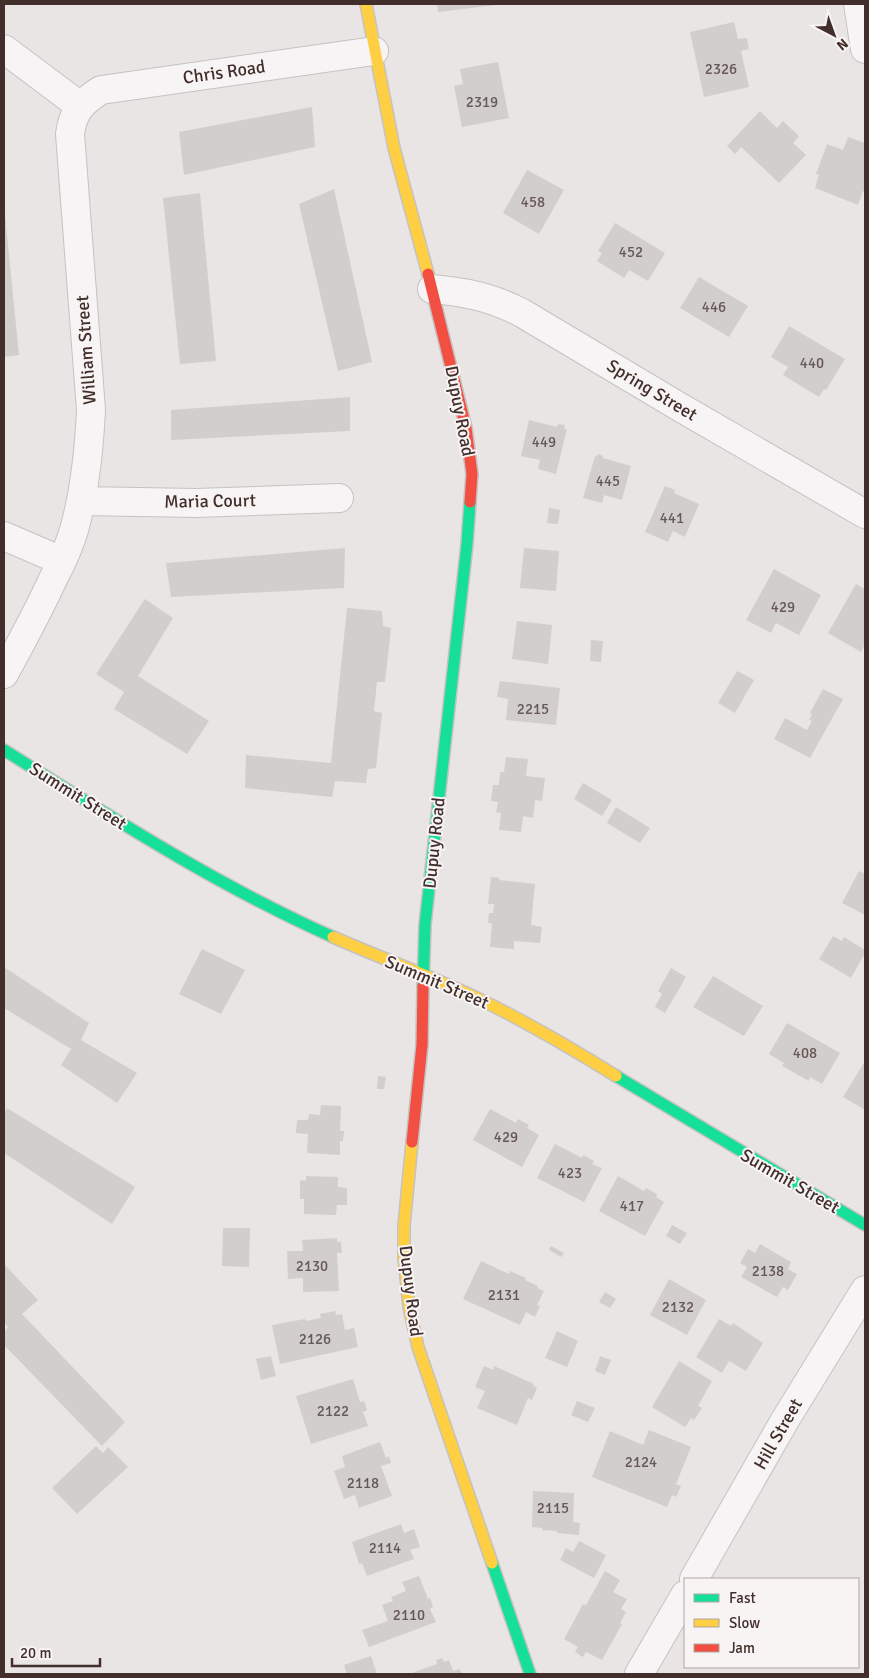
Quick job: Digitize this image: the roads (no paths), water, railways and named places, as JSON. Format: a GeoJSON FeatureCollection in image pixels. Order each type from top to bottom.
{"type":"FeatureCollection","features":[{"type":"Feature","properties":{"kind":"street","name":"Dupuy Road"},"geometry":{"type":"LineString","coordinates":[[366,4],[394,148],[432,289],[466,428],[472,474],[466,554],[425,926],[422,1045],[404,1226],[404,1256],[409,1307],[424,1365],[530,1674]]}},
{"type":"Feature","properties":{"kind":"street"},"geometry":{"type":"LineString","coordinates":[[858,4],[865,49]]}},
{"type":"Feature","properties":{"kind":"street"},"geometry":{"type":"LineString","coordinates":[[4,49],[80,106]]}},
{"type":"Feature","properties":{"kind":"street","name":"Chris Road"},"geometry":{"type":"LineString","coordinates":[[80,106],[86,99],[101,90],[374,51]]}},
{"type":"Feature","properties":{"kind":"street","name":"William Street"},"geometry":{"type":"LineString","coordinates":[[4,674],[36,618],[62,561],[73,532],[81,501],[89,451],[91,410],[70,134],[72,123],[80,106]]}},
{"type":"Feature","properties":{"kind":"street","name":"Spring Street"},"geometry":{"type":"LineString","coordinates":[[432,289],[468,293],[502,303],[522,313],[865,514]]}},
{"type":"Feature","properties":{"kind":"street","name":"Maria Court"},"geometry":{"type":"LineString","coordinates":[[81,501],[196,503],[338,498]]}},
{"type":"Feature","properties":{"kind":"street"},"geometry":{"type":"LineString","coordinates":[[4,536],[62,561]]}},
{"type":"Feature","properties":{"kind":"street","name":"Summit Street"},"geometry":{"type":"LineString","coordinates":[[4,750],[192,866],[311,927],[424,974],[499,1008],[555,1039],[757,1162],[865,1225]]}},
{"type":"Feature","properties":{"kind":"street","name":"Hill Street"},"geometry":{"type":"LineString","coordinates":[[695,1578],[785,1420],[865,1290]]}},
{"type":"Feature","properties":{"kind":"street"},"geometry":{"type":"LineString","coordinates":[[639,1674],[684,1597]]}}]}
